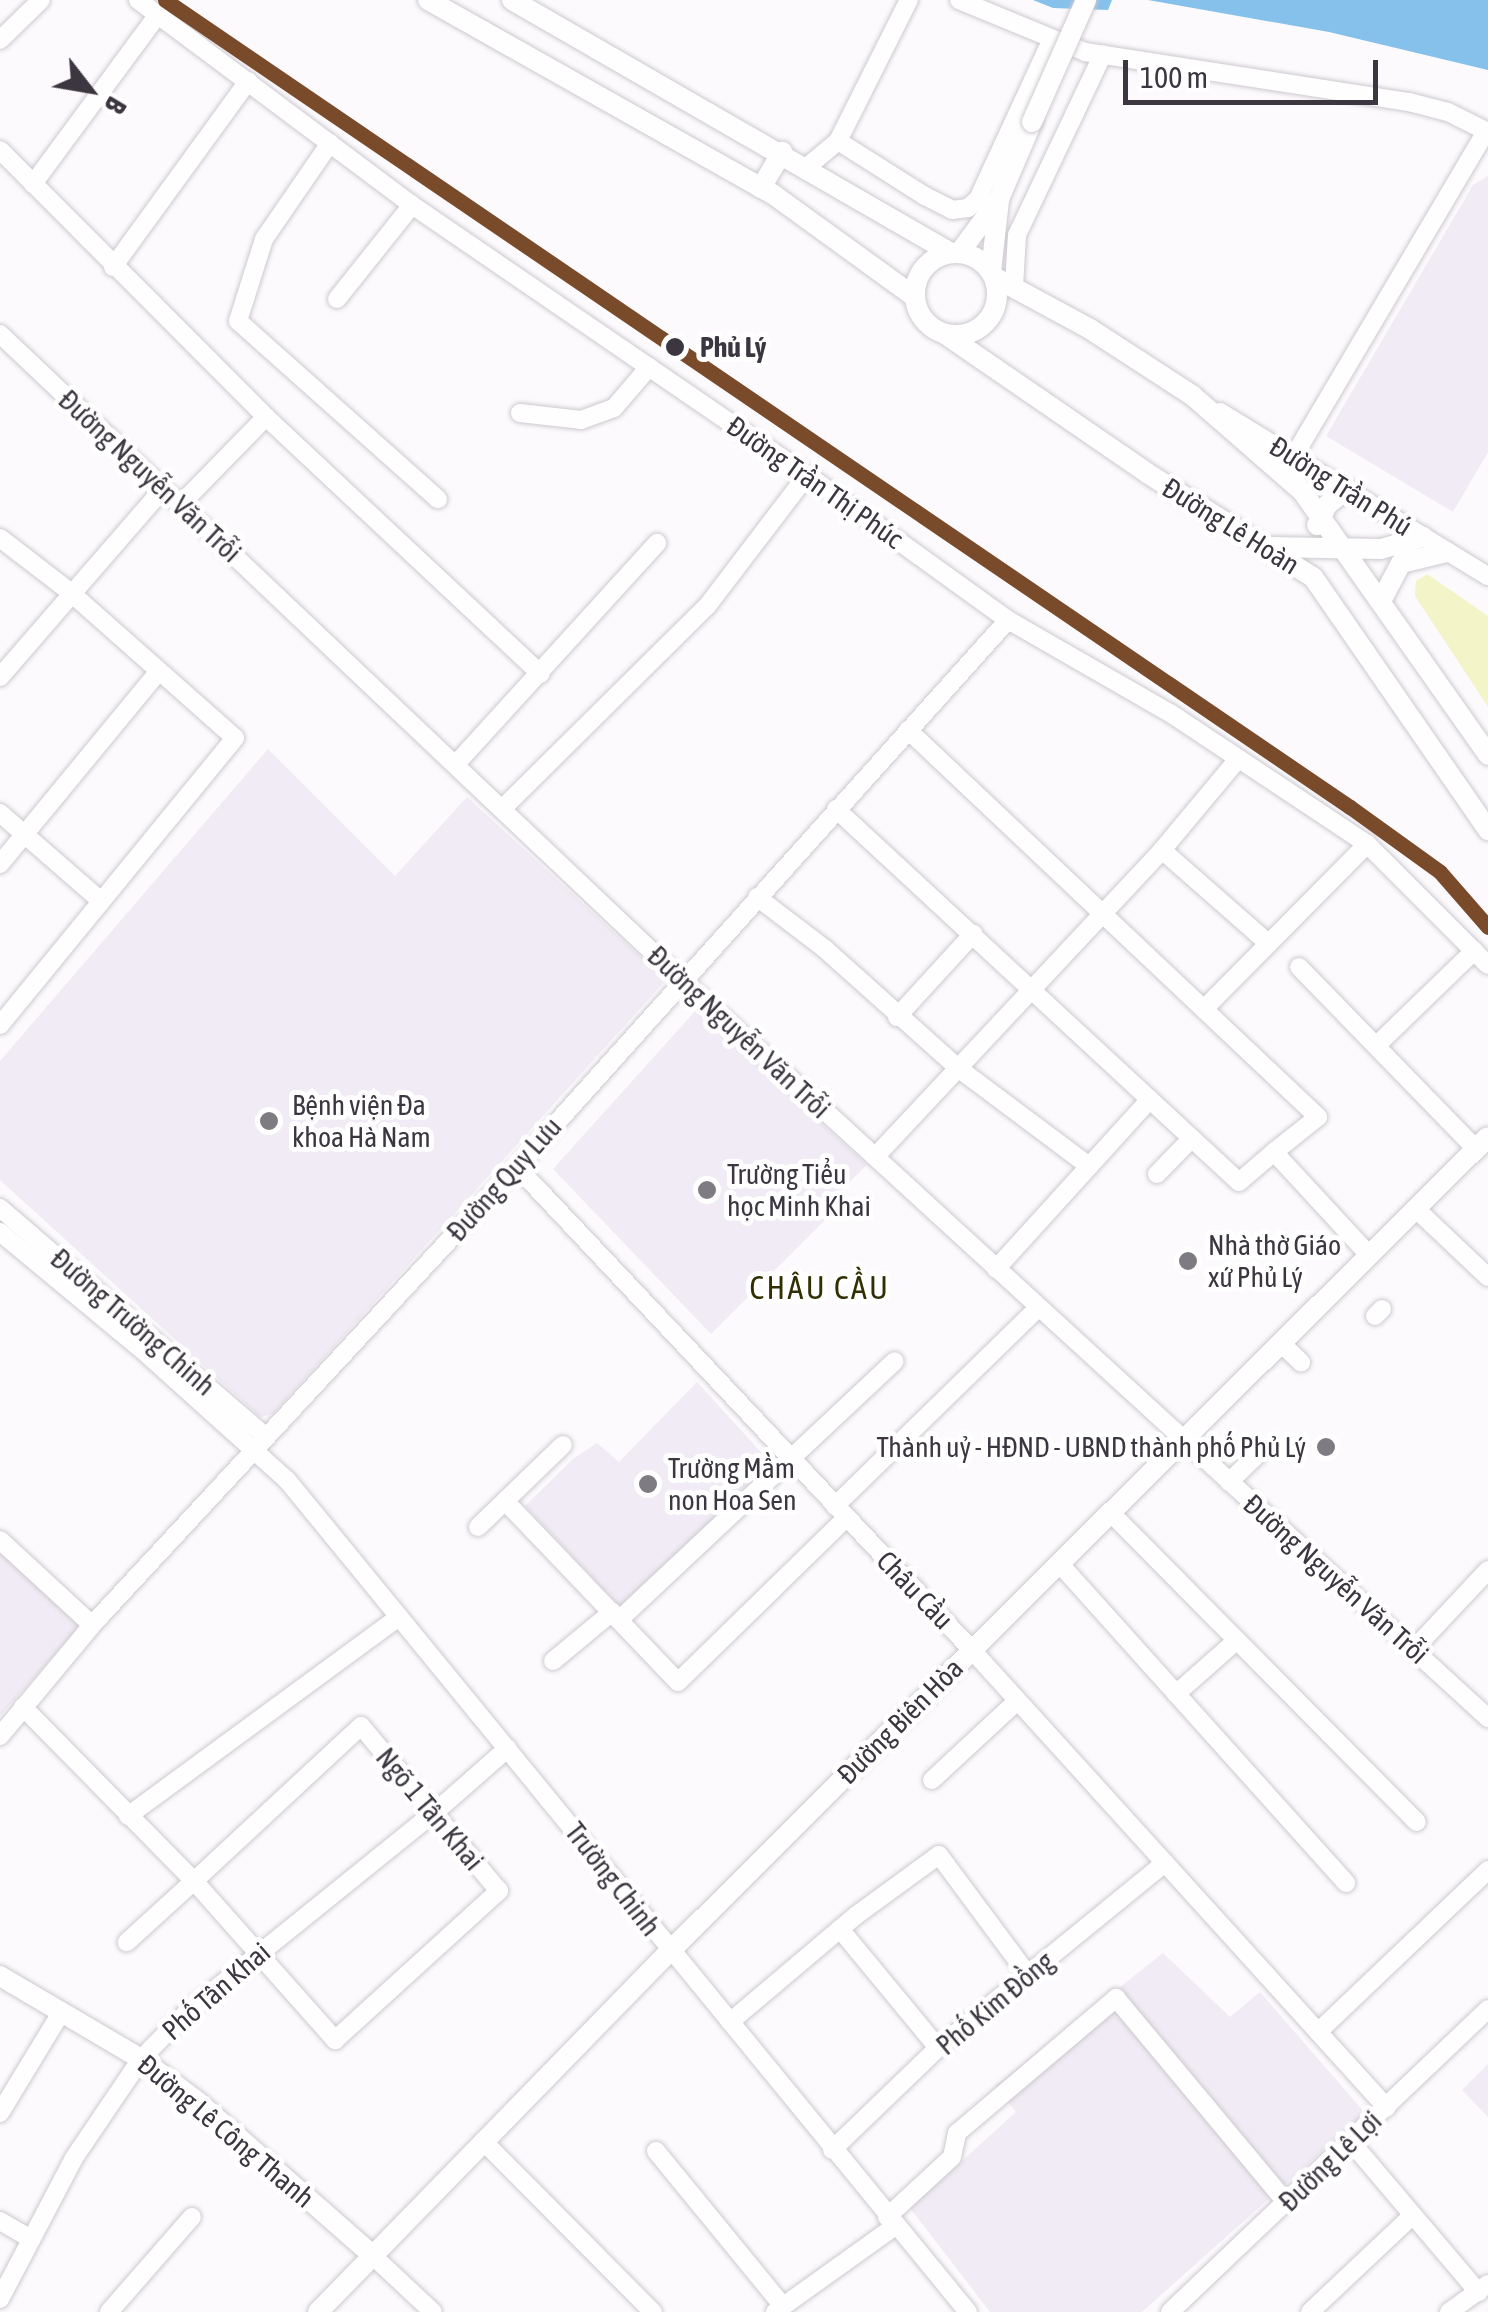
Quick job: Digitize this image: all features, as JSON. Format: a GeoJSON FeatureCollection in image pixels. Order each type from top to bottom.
{"type":"FeatureCollection","features":[{"type":"Feature","properties":{"kind":"main road"},"geometry":{"type":"LineString","coordinates":[[428,0],[807,216],[915,298]]}},
{"type":"Feature","properties":{"kind":"main road"},"geometry":{"type":"LineString","coordinates":[[512,0],[955,252],[974,256],[992,274],[998,290],[992,316],[971,332],[945,334],[924,320],[915,298],[915,285],[928,263],[955,252],[999,199],[1086,0]]}},
{"type":"Feature","properties":{"kind":"main road"},"geometry":{"type":"LineString","coordinates":[[761,188],[782,152]]}},
{"type":"Feature","properties":{"kind":"main road"},"geometry":{"type":"LineString","coordinates":[[992,274],[999,199]]}},
{"type":"Feature","properties":{"kind":"main road","name":"Đường Lê Hoàn"},"geometry":{"type":"LineString","coordinates":[[992,274],[1193,396],[1302,491],[1488,756]]}},
{"type":"Feature","properties":{"kind":"main road","name":"Đường Lê Hoàn"},"geometry":{"type":"LineString","coordinates":[[945,334],[1146,473],[1312,577],[1488,830]]}},
{"type":"Feature","properties":{"kind":"main road"},"geometry":{"type":"LineString","coordinates":[[1312,577],[1310,547],[1320,514],[1347,489]]}},
{"type":"Feature","properties":{"kind":"main road"},"geometry":{"type":"LineString","coordinates":[[1265,547],[1381,548],[1424,537]]}},
{"type":"Feature","properties":{"kind":"main road"},"geometry":{"type":"LineString","coordinates":[[1381,601],[1401,563],[1417,556],[1446,552]]}},
{"type":"Feature","properties":{"kind":"main road","name":"Đường Biên Hòa"},"geometry":{"type":"LineString","coordinates":[[318,2312],[669,1952],[1482,1143]]}},
{"type":"Feature","properties":{"kind":"main road","name":"Đường Lê Công Thanh"},"geometry":{"type":"LineString","coordinates":[[0,1976],[141,2059],[198,2102],[372,2255]]}},
{"type":"Feature","properties":{"kind":"street"},"geometry":{"type":"LineString","coordinates":[[0,40],[41,0]]}},
{"type":"Feature","properties":{"kind":"street","name":"Đường Trần Thị Phúc"},"geometry":{"type":"LineString","coordinates":[[138,0],[412,205],[807,475],[1008,620],[1170,713],[1367,844],[1488,965]]}},
{"type":"Feature","properties":{"kind":"street"},"geometry":{"type":"LineString","coordinates":[[807,167],[838,141],[909,0]]}},
{"type":"Feature","properties":{"kind":"street"},"geometry":{"type":"LineString","coordinates":[[959,0],[1052,39],[1103,54],[1409,102],[1448,112],[1487,131],[1294,456]]}},
{"type":"Feature","properties":{"kind":"street"},"geometry":{"type":"LineString","coordinates":[[33,184],[159,13]]}},
{"type":"Feature","properties":{"kind":"street"},"geometry":{"type":"LineString","coordinates":[[838,141],[952,210],[968,208],[978,199],[1052,39]]}},
{"type":"Feature","properties":{"kind":"street"},"geometry":{"type":"LineString","coordinates":[[1014,287],[1017,235],[1103,54]]}},
{"type":"Feature","properties":{"kind":"street"},"geometry":{"type":"LineString","coordinates":[[113,266],[248,80]]}},
{"type":"Feature","properties":{"kind":"street"},"geometry":{"type":"LineString","coordinates":[[330,143],[264,240],[238,320],[438,500]]}},
{"type":"Feature","properties":{"kind":"street"},"geometry":{"type":"LineString","coordinates":[[0,150],[266,417],[541,674]]}},
{"type":"Feature","properties":{"kind":"street"},"geometry":{"type":"LineString","coordinates":[[337,299],[412,205]]}},
{"type":"Feature","properties":{"kind":"street","name":"Đường Nguyễn Văn Trỗi"},"geometry":{"type":"LineString","coordinates":[[0,334],[682,980],[1488,1718]]}},
{"type":"Feature","properties":{"kind":"street"},"geometry":{"type":"LineString","coordinates":[[520,412],[581,420],[614,408],[649,367]]}},
{"type":"Feature","properties":{"kind":"street","name":"Đường Trần Phú"},"geometry":{"type":"LineString","coordinates":[[1193,396],[1488,576]]}},
{"type":"Feature","properties":{"kind":"street"},"geometry":{"type":"LineString","coordinates":[[180,505],[266,417]]}},
{"type":"Feature","properties":{"kind":"street"},"geometry":{"type":"LineString","coordinates":[[503,808],[708,605],[807,475]]}},
{"type":"Feature","properties":{"kind":"street"},"geometry":{"type":"LineString","coordinates":[[0,677],[70,592],[164,489]]}},
{"type":"Feature","properties":{"kind":"street"},"geometry":{"type":"LineString","coordinates":[[0,538],[70,592],[235,738],[0,1025]]}},
{"type":"Feature","properties":{"kind":"street"},"geometry":{"type":"LineString","coordinates":[[456,764],[658,543]]}},
{"type":"Feature","properties":{"kind":"street","name":"Đường Quy Lưu"},"geometry":{"type":"LineString","coordinates":[[0,1736],[92,1625],[517,1167],[1008,620]]}},
{"type":"Feature","properties":{"kind":"street"},"geometry":{"type":"LineString","coordinates":[[0,864],[159,671]]}},
{"type":"Feature","properties":{"kind":"street"},"geometry":{"type":"LineString","coordinates":[[836,809],[1239,1182],[1318,1117],[908,730]]}},
{"type":"Feature","properties":{"kind":"street"},"geometry":{"type":"LineString","coordinates":[[874,1157],[1162,850],[1238,760]]}},
{"type":"Feature","properties":{"kind":"street"},"geometry":{"type":"LineString","coordinates":[[0,814],[101,901]]}},
{"type":"Feature","properties":{"kind":"street"},"geometry":{"type":"LineString","coordinates":[[1204,1009],[1367,844]]}},
{"type":"Feature","properties":{"kind":"street"},"geometry":{"type":"LineString","coordinates":[[1162,850],[1268,943]]}},
{"type":"Feature","properties":{"kind":"street"},"geometry":{"type":"LineString","coordinates":[[757,897],[825,949],[958,1068],[1090,1166]]}},
{"type":"Feature","properties":{"kind":"street"},"geometry":{"type":"LineString","coordinates":[[897,1016],[973,934]]}},
{"type":"Feature","properties":{"kind":"street"},"geometry":{"type":"LineString","coordinates":[[1378,1044],[1474,951]]}},
{"type":"Feature","properties":{"kind":"street"},"geometry":{"type":"LineString","coordinates":[[1298,967],[1482,1143]]}},
{"type":"Feature","properties":{"kind":"street"},"geometry":{"type":"LineString","coordinates":[[996,1269],[1150,1099]]}},
{"type":"Feature","properties":{"kind":"street"},"geometry":{"type":"LineString","coordinates":[[1157,1174],[1192,1138]]}},
{"type":"Feature","properties":{"kind":"street"},"geometry":{"type":"LineString","coordinates":[[1274,1152],[1369,1255]]}},
{"type":"Feature","properties":{"kind":"street","name":"Châu Cầu"},"geometry":{"type":"LineString","coordinates":[[517,1167],[971,1649],[1387,2108]]}},
{"type":"Feature","properties":{"kind":"street","name":"Đường Trường Chinh"},"geometry":{"type":"LineString","coordinates":[[0,1208],[59,1269],[259,1443]]}},
{"type":"Feature","properties":{"kind":"street"},"geometry":{"type":"LineString","coordinates":[[1416,1209],[1488,1278]]}},
{"type":"Feature","properties":{"kind":"street","name":"Đường Trường Chinh"},"geometry":{"type":"LineString","coordinates":[[0,1232],[59,1269]]}},
{"type":"Feature","properties":{"kind":"street"},"geometry":{"type":"LineString","coordinates":[[506,1501],[678,1682],[1038,1308]]}},
{"type":"Feature","properties":{"kind":"street"},"geometry":{"type":"LineString","coordinates":[[1282,1343],[1301,1362]]}},
{"type":"Feature","properties":{"kind":"street"},"geometry":{"type":"LineString","coordinates":[[553,1662],[616,1616],[895,1361]]}},
{"type":"Feature","properties":{"kind":"street","name":"Trường Chinh"},"geometry":{"type":"LineString","coordinates":[[259,1443],[669,1952],[968,2312]]}},
{"type":"Feature","properties":{"kind":"street"},"geometry":{"type":"LineString","coordinates":[[478,1527],[563,1445]]}},
{"type":"Feature","properties":{"kind":"street"},"geometry":{"type":"LineString","coordinates":[[1230,1482],[1258,1454]]}},
{"type":"Feature","properties":{"kind":"street"},"geometry":{"type":"LineString","coordinates":[[1110,1512],[1417,1822]]}},
{"type":"Feature","properties":{"kind":"street"},"geometry":{"type":"LineString","coordinates":[[0,1540],[92,1625]]}},
{"type":"Feature","properties":{"kind":"street"},"geometry":{"type":"LineString","coordinates":[[1059,1563],[1346,1883]]}},
{"type":"Feature","properties":{"kind":"street"},"geometry":{"type":"LineString","coordinates":[[1413,1650],[1488,1570]]}},
{"type":"Feature","properties":{"kind":"street"},"geometry":{"type":"LineString","coordinates":[[128,1816],[399,1617]]}},
{"type":"Feature","properties":{"kind":"street"},"geometry":{"type":"LineString","coordinates":[[1176,1694],[1236,1640]]}},
{"type":"Feature","properties":{"kind":"street"},"geometry":{"type":"LineString","coordinates":[[932,1780],[1017,1700]]}},
{"type":"Feature","properties":{"kind":"street"},"geometry":{"type":"LineString","coordinates":[[23,1707],[259,1952]]}},
{"type":"Feature","properties":{"kind":"street","name":"Ngõ 1 Tân Khai"},"geometry":{"type":"LineString","coordinates":[[194,1881],[362,1726],[499,1891],[335,2040],[259,1952]]}},
{"type":"Feature","properties":{"kind":"street","name":"Phố Tân Khai"},"geometry":{"type":"LineString","coordinates":[[0,2299],[74,2158],[141,2059],[187,2012],[434,1814],[508,1748]]}},
{"type":"Feature","properties":{"kind":"street"},"geometry":{"type":"LineString","coordinates":[[730,2022],[840,1929],[938,1855],[1028,1975]]}},
{"type":"Feature","properties":{"kind":"street","name":"Phố Kim Đồng"},"geometry":{"type":"LineString","coordinates":[[832,2150],[938,2048],[1165,1863]]}},
{"type":"Feature","properties":{"kind":"street"},"geometry":{"type":"LineString","coordinates":[[1318,2032],[1488,1870]]}},
{"type":"Feature","properties":{"kind":"street"},"geometry":{"type":"LineString","coordinates":[[126,1942],[194,1881]]}},
{"type":"Feature","properties":{"kind":"street"},"geometry":{"type":"LineString","coordinates":[[840,1929],[938,2048]]}},
{"type":"Feature","properties":{"kind":"street"},"geometry":{"type":"LineString","coordinates":[[656,2151],[779,2309],[891,2222],[952,2157],[958,2133],[1116,1998],[1287,2202]]}},
{"type":"Feature","properties":{"kind":"street","name":"Đường Lê Lợi"},"geometry":{"type":"LineString","coordinates":[[1170,2312],[1488,2009]]}},
{"type":"Feature","properties":{"kind":"street"},"geometry":{"type":"LineString","coordinates":[[0,2114],[62,2011]]}},
{"type":"Feature","properties":{"kind":"street"},"geometry":{"type":"LineString","coordinates":[[483,2140],[650,2311]]}},
{"type":"Feature","properties":{"kind":"street"},"geometry":{"type":"LineString","coordinates":[[1350,2142],[1483,2288],[1450,2312]]}},
{"type":"Feature","properties":{"kind":"street"},"geometry":{"type":"LineString","coordinates":[[1310,2312],[1412,2214]]}},
{"type":"Feature","properties":{"kind":"street"},"geometry":{"type":"LineString","coordinates":[[109,2312],[192,2217]]}},
{"type":"Feature","properties":{"kind":"street"},"geometry":{"type":"LineString","coordinates":[[0,2220],[31,2239]]}},
{"type":"Feature","properties":{"kind":"street","name":"Đường Lê Công Thanh"},"geometry":{"type":"LineString","coordinates":[[372,2255],[432,2312]]}},
{"type":"Feature","properties":{"kind":"shaded area"},"geometry":{"type":"Polygon","coordinates":[[[1488,176],[1488,452],[1453,512],[1326,436],[1473,185],[1488,176]]]}},
{"type":"Feature","properties":{"kind":"shaded area","name":"Bệnh viện Đa khoa Hà Nam"},"geometry":{"type":"Polygon","coordinates":[[[268,749],[395,876],[467,797],[666,980],[273,1414],[260,1417],[0,1180],[0,1061],[268,749]]]}},
{"type":"Feature","properties":{"kind":"shaded area","name":"Trường Tiểu học Minh Khai"},"geometry":{"type":"Polygon","coordinates":[[[697,1009],[867,1165],[820,1210],[825,1220],[711,1334],[553,1169],[697,1009]]]}},
{"type":"Feature","properties":{"kind":"shaded area","name":"Trường Mầm non Hoa Sen"},"geometry":{"type":"Polygon","coordinates":[[[697,1382],[770,1462],[626,1608],[618,1605],[525,1506],[573,1459],[597,1443],[619,1462],[697,1382]]]}},
{"type":"Feature","properties":{"kind":"shaded area"},"geometry":{"type":"Polygon","coordinates":[[[0,1550],[80,1627],[0,1716],[0,1550]]]}},
{"type":"Feature","properties":{"kind":"shaded area"},"geometry":{"type":"Polygon","coordinates":[[[1163,1953],[1230,2017],[1260,1992],[1365,2113],[1142,2312],[990,2312],[910,2208],[1016,2112],[995,2086],[1163,1953]]]}},
{"type":"Feature","properties":{"kind":"shaded area"},"geometry":{"type":"Polygon","coordinates":[[[1488,2064],[1488,2117],[1462,2090],[1488,2064]]]}},
{"type":"Feature","properties":{"kind":"green space"},"geometry":{"type":"Polygon","coordinates":[[[1427,574],[1488,616],[1488,707],[1415,596],[1416,581],[1427,574]]]}},
{"type":"Feature","properties":{"kind":"water"},"geometry":{"type":"Polygon","coordinates":[[[1033,0],[1112,0],[1108,10],[1053,8],[1033,0]]]}},
{"type":"Feature","properties":{"kind":"water"},"geometry":{"type":"Polygon","coordinates":[[[1148,0],[1488,0],[1488,70],[1329,32],[1148,0]]]}},
{"type":"Feature","properties":{"kind":"transit line"},"geometry":{"type":"LineString","coordinates":[[165,0],[1350,807],[1440,872],[1488,927]]}},
{"type":"Feature","properties":{"kind":"place","name":"Phủ Lý"},"geometry":{"type":"Point","coordinates":[675,347]}},
{"type":"Feature","properties":{"kind":"place","name":"Bệnh viện Đa khoa Hà Nam"},"geometry":{"type":"Point","coordinates":[269,1121]}},
{"type":"Feature","properties":{"kind":"place","name":"Trường Tiểu học Minh Khai"},"geometry":{"type":"Point","coordinates":[707,1190]}},
{"type":"Feature","properties":{"kind":"place","name":"Nhà thờ Giáo xứ Phủ Lý"},"geometry":{"type":"Point","coordinates":[1188,1261]}},
{"type":"Feature","properties":{"kind":"place","name":"Thành uỷ - HĐND - UBND thành phố Phủ Lý"},"geometry":{"type":"Point","coordinates":[1326,1447]}},
{"type":"Feature","properties":{"kind":"place","name":"Trường Mầm non Hoa Sen"},"geometry":{"type":"Point","coordinates":[648,1484]}},
{"type":"Feature","properties":{"kind":"district","name":"CHÂU CẦU"},"geometry":{"type":"Point","coordinates":[820,1288]}}]}
